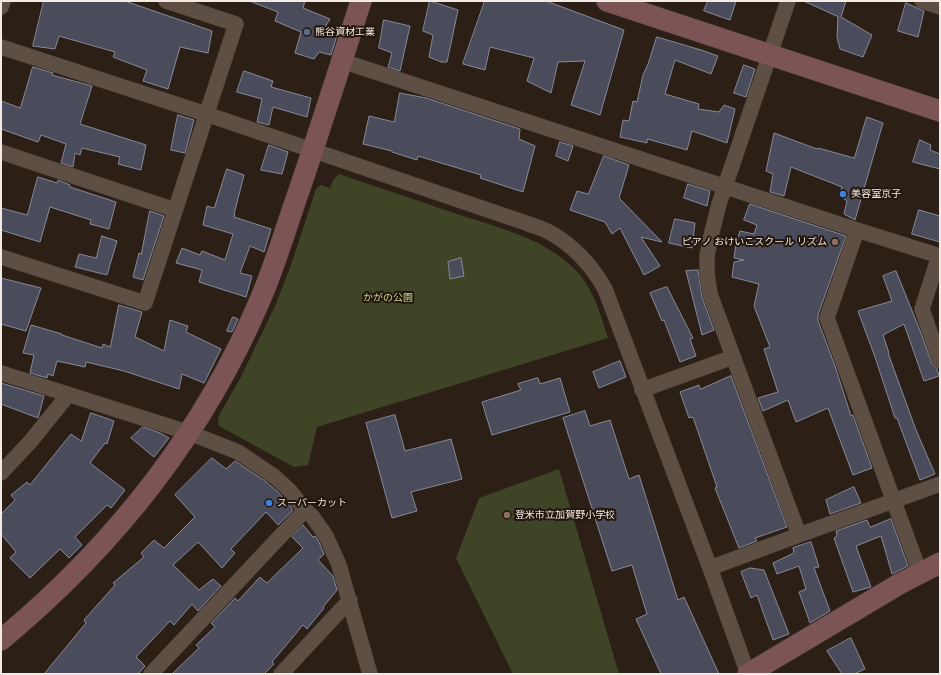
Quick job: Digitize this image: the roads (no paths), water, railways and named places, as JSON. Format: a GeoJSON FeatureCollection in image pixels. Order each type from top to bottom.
{"type":"FeatureCollection","features":[{"type":"Feature","properties":{"kind":"street"},"geometry":{"type":"LineString","coordinates":[[1,7],[3,1]]}},
{"type":"Feature","properties":{"kind":"street"},"geometry":{"type":"LineString","coordinates":[[1,257],[145,303],[236,24],[166,1]]}},
{"type":"Feature","properties":{"kind":"street"},"geometry":{"type":"LineString","coordinates":[[1,640],[56,592],[87,561],[122,523],[154,484],[190,432],[234,355],[260,300],[313,150],[361,1]]}},
{"type":"Feature","properties":{"kind":"street"},"geometry":{"type":"LineString","coordinates":[[607,1],[940,111]]}},
{"type":"Feature","properties":{"kind":"street"},"geometry":{"type":"LineString","coordinates":[[788,1],[771,55],[719,204],[707,256],[707,274],[710,294],[799,535]]}},
{"type":"Feature","properties":{"kind":"street"},"geometry":{"type":"LineString","coordinates":[[922,1],[940,7]]}},
{"type":"Feature","properties":{"kind":"street"},"geometry":{"type":"LineString","coordinates":[[1,47],[206,114],[526,223],[548,232],[562,240],[587,262],[605,289],[710,568],[748,674],[901,583],[940,563]]}},
{"type":"Feature","properties":{"kind":"street"},"geometry":{"type":"LineString","coordinates":[[342,60],[939,256],[922,309],[940,361]]}},
{"type":"Feature","properties":{"kind":"street"},"geometry":{"type":"LineString","coordinates":[[1,152],[175,210]]}},
{"type":"Feature","properties":{"kind":"street"},"geometry":{"type":"LineString","coordinates":[[856,230],[827,318],[920,573]]}},
{"type":"Feature","properties":{"kind":"street"},"geometry":{"type":"LineString","coordinates":[[642,390],[733,357]]}},
{"type":"Feature","properties":{"kind":"street"},"geometry":{"type":"LineString","coordinates":[[1,373],[190,432],[238,452],[259,465],[290,491],[305,510],[312,516],[326,536],[339,566],[350,600],[370,674]]}},
{"type":"Feature","properties":{"kind":"street"},"geometry":{"type":"LineString","coordinates":[[1,473],[30,442],[68,395]]}},
{"type":"Feature","properties":{"kind":"street"},"geometry":{"type":"LineString","coordinates":[[710,568],[940,484]]}},
{"type":"Feature","properties":{"kind":"street"},"geometry":{"type":"LineString","coordinates":[[151,674],[305,510]]}},
{"type":"Feature","properties":{"kind":"street"},"geometry":{"type":"LineString","coordinates":[[284,673],[350,600]]}},
{"type":"Feature","properties":{"kind":"place","name":"熊谷資材工業"},"geometry":{"type":"Point","coordinates":[307,32]}},
{"type":"Feature","properties":{"kind":"place","name":"美容室京子"},"geometry":{"type":"Point","coordinates":[843,194]}},
{"type":"Feature","properties":{"kind":"place","name":"ピアノ おけいこスクール リズム"},"geometry":{"type":"Point","coordinates":[835,242]}},
{"type":"Feature","properties":{"kind":"place","name":"スーパーカット"},"geometry":{"type":"Point","coordinates":[269,503]}},
{"type":"Feature","properties":{"kind":"place","name":"登米市立加賀野小学校"},"geometry":{"type":"Point","coordinates":[507,515]}},
{"type":"Feature","properties":{"kind":"park label","name":"かがの公園"},"geometry":{"type":"Point","coordinates":[388,298]}}]}
